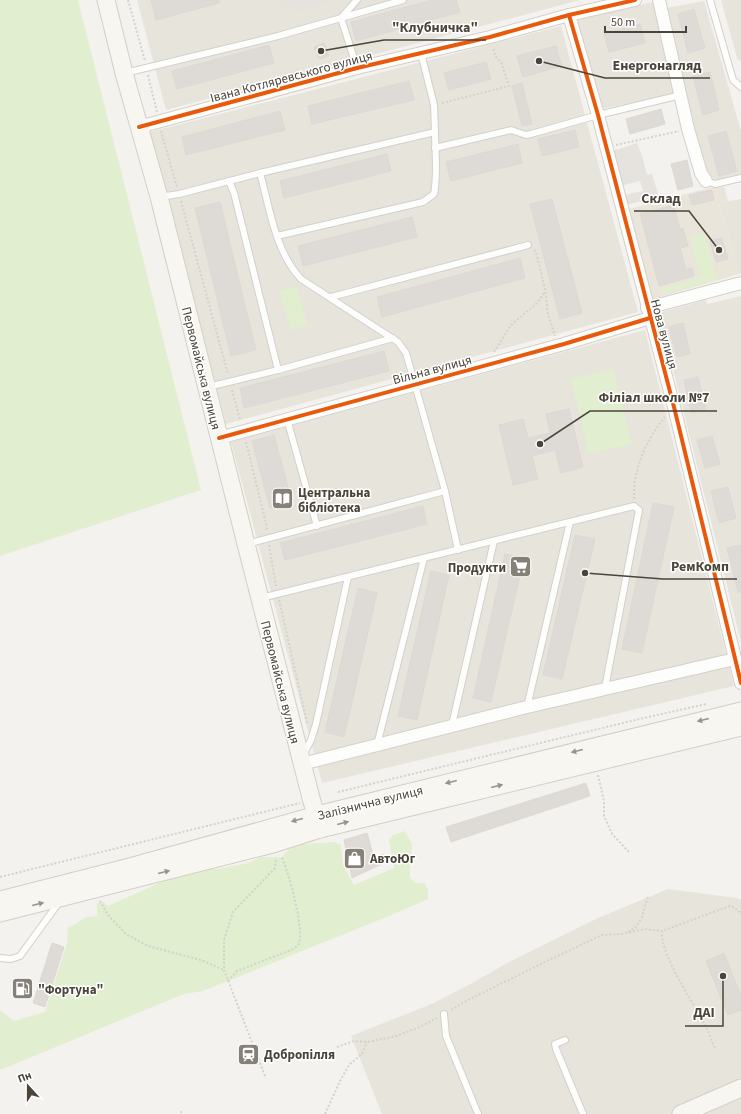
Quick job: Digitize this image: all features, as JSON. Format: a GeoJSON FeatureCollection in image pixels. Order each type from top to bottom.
{"type":"FeatureCollection","features":[{"type":"Feature","properties":{"kind":"main road","name":"Первомайська вулиця"},"geometry":{"type":"LineString","coordinates":[[106,0],[124,73],[159,197],[260,599],[311,798],[319,822]]}},
{"type":"Feature","properties":{"kind":"main road","name":"Залізнична вулиця"},"geometry":{"type":"LineString","coordinates":[[0,913],[273,844],[319,822],[741,711]]}},
{"type":"Feature","properties":{"kind":"main road","name":"Залізнична вулиця"},"geometry":{"type":"LineString","coordinates":[[0,900],[319,822],[594,762],[741,727]]}},
{"type":"Feature","properties":{"kind":"main road"},"geometry":{"type":"LineString","coordinates":[[680,1114],[741,1088]]}},
{"type":"Feature","properties":{"kind":"street","name":"Івана Котляревського вулиця"},"geometry":{"type":"LineString","coordinates":[[139,127],[357,68],[490,37],[569,15],[635,0]]}},
{"type":"Feature","properties":{"kind":"street"},"geometry":{"type":"LineString","coordinates":[[658,0],[688,129],[701,173],[706,181]]}},
{"type":"Feature","properties":{"kind":"street","name":"Нова вулиця"},"geometry":{"type":"LineString","coordinates":[[569,15],[598,115],[674,407],[741,683]]}},
{"type":"Feature","properties":{"kind":"street","name":"Вільна вулиця"},"geometry":{"type":"LineString","coordinates":[[219,438],[564,344],[649,313],[741,283]]}},
{"type":"Feature","properties":{"kind":"street"},"geometry":{"type":"LineString","coordinates":[[302,762],[378,745],[605,688],[735,659]]}},
{"type":"Feature","properties":{"kind":"lane"},"geometry":{"type":"LineString","coordinates":[[341,18],[356,0]]}},
{"type":"Feature","properties":{"kind":"lane"},"geometry":{"type":"LineString","coordinates":[[124,73],[278,36],[403,0]]}},
{"type":"Feature","properties":{"kind":"lane"},"geometry":{"type":"LineString","coordinates":[[710,0],[733,80],[741,87]]}},
{"type":"Feature","properties":{"kind":"lane"},"geometry":{"type":"LineString","coordinates":[[341,18],[357,68]]}},
{"type":"Feature","properties":{"kind":"lane"},"geometry":{"type":"LineString","coordinates":[[277,236],[423,202],[434,194],[437,171],[434,105],[421,53]]}},
{"type":"Feature","properties":{"kind":"lane"},"geometry":{"type":"LineString","coordinates":[[435,148],[511,130],[531,134],[598,115],[681,95]]}},
{"type":"Feature","properties":{"kind":"lane"},"geometry":{"type":"LineString","coordinates":[[159,197],[179,194],[260,173],[435,132]]}},
{"type":"Feature","properties":{"kind":"lane"},"geometry":{"type":"LineString","coordinates":[[260,173],[277,236],[283,253],[293,270],[302,279],[393,338],[406,353],[445,491],[458,550]]}},
{"type":"Feature","properties":{"kind":"lane"},"geometry":{"type":"LineString","coordinates":[[706,181],[715,184],[741,178]]}},
{"type":"Feature","properties":{"kind":"lane"},"geometry":{"type":"LineString","coordinates":[[229,181],[234,193],[278,370]]}},
{"type":"Feature","properties":{"kind":"lane"},"geometry":{"type":"LineString","coordinates":[[331,297],[528,245]]}},
{"type":"Feature","properties":{"kind":"lane"},"geometry":{"type":"LineString","coordinates":[[206,388],[278,370],[393,338]]}},
{"type":"Feature","properties":{"kind":"lane"},"geometry":{"type":"LineString","coordinates":[[287,419],[317,526]]}},
{"type":"Feature","properties":{"kind":"lane"},"geometry":{"type":"LineString","coordinates":[[246,544],[445,491]]}},
{"type":"Feature","properties":{"kind":"lane"},"geometry":{"type":"LineString","coordinates":[[260,599],[634,506],[639,510],[605,688]]}},
{"type":"Feature","properties":{"kind":"lane"},"geometry":{"type":"LineString","coordinates":[[527,707],[570,522]]}},
{"type":"Feature","properties":{"kind":"lane"},"geometry":{"type":"LineString","coordinates":[[452,726],[494,541]]}},
{"type":"Feature","properties":{"kind":"lane"},"geometry":{"type":"LineString","coordinates":[[378,745],[424,558]]}},
{"type":"Feature","properties":{"kind":"lane"},"geometry":{"type":"LineString","coordinates":[[302,762],[316,724],[348,577]]}},
{"type":"Feature","properties":{"kind":"lane"},"geometry":{"type":"LineString","coordinates":[[0,958],[11,959],[20,956],[63,898]]}},
{"type":"Feature","properties":{"kind":"lane"},"geometry":{"type":"LineString","coordinates":[[444,1014],[446,1036],[478,1114]]}},
{"type":"Feature","properties":{"kind":"lane"},"geometry":{"type":"LineString","coordinates":[[565,1040],[555,1044],[556,1049],[583,1114]]}},
{"type":"Feature","properties":{"kind":"path"},"geometry":{"type":"LineString","coordinates":[[128,0],[147,67],[159,122],[230,382],[266,523],[267,539],[278,594],[311,740]]}},
{"type":"Feature","properties":{"kind":"path"},"geometry":{"type":"LineString","coordinates":[[434,105],[509,86],[501,62],[496,57],[490,37]]}},
{"type":"Feature","properties":{"kind":"path"},"geometry":{"type":"LineString","coordinates":[[606,147],[688,129]]}},
{"type":"Feature","properties":{"kind":"path"},"geometry":{"type":"LineString","coordinates":[[528,245],[536,252],[545,292],[548,314],[555,337],[564,344]]}},
{"type":"Feature","properties":{"kind":"path"},"geometry":{"type":"LineString","coordinates":[[490,364],[494,352],[511,326],[536,304],[545,292]]}},
{"type":"Feature","properties":{"kind":"path"},"geometry":{"type":"LineString","coordinates":[[634,506],[634,480],[643,452],[654,430],[674,407]]}},
{"type":"Feature","properties":{"kind":"path"},"geometry":{"type":"LineString","coordinates":[[338,792],[631,721],[712,703]]}},
{"type":"Feature","properties":{"kind":"path"},"geometry":{"type":"LineString","coordinates":[[594,762],[603,791],[604,816],[612,834],[629,852]]}},
{"type":"Feature","properties":{"kind":"path"},"geometry":{"type":"LineString","coordinates":[[0,877],[303,802]]}},
{"type":"Feature","properties":{"kind":"path"},"geometry":{"type":"LineString","coordinates":[[228,981],[237,971],[291,950],[298,945],[301,936],[299,915],[282,857],[275,852],[275,868],[233,912],[224,940],[224,970],[228,981],[265,1076]]}},
{"type":"Feature","properties":{"kind":"path"},"geometry":{"type":"LineString","coordinates":[[93,890],[108,915],[126,934],[148,946],[201,960],[224,970]]}},
{"type":"Feature","properties":{"kind":"path"},"geometry":{"type":"LineString","coordinates":[[627,933],[636,926],[642,917],[648,896]]}},
{"type":"Feature","properties":{"kind":"path"},"geometry":{"type":"LineString","coordinates":[[337,1047],[354,1041],[367,1042],[396,1036],[420,1027],[468,1000],[602,936],[646,929],[662,931],[730,906],[741,914]]}},
{"type":"Feature","properties":{"kind":"path"},"geometry":{"type":"LineString","coordinates":[[662,931],[661,938],[674,969],[715,1048]]}},
{"type":"Feature","properties":{"kind":"path"},"geometry":{"type":"LineString","coordinates":[[325,1114],[346,1070],[349,1065],[362,1054],[367,1042]]}},
{"type":"Feature","properties":{"kind":"shaded area"},"geometry":{"type":"Polygon","coordinates":[[[137,0],[580,0],[166,110],[137,0]]]}},
{"type":"Feature","properties":{"kind":"shaded area"},"geometry":{"type":"Polygon","coordinates":[[[278,0],[332,0],[299,12],[279,4],[278,0]]]}},
{"type":"Feature","properties":{"kind":"shaded area"},"geometry":{"type":"Polygon","coordinates":[[[721,0],[741,0],[741,60],[738,61],[721,0]]]}},
{"type":"Feature","properties":{"kind":"shaded area"},"geometry":{"type":"Polygon","coordinates":[[[704,1],[741,131],[741,174],[715,180],[705,169],[666,8],[704,1]]]}},
{"type":"Feature","properties":{"kind":"shaded area"},"geometry":{"type":"Polygon","coordinates":[[[653,2],[676,94],[600,109],[576,20],[653,2]]]}},
{"type":"Feature","properties":{"kind":"shaded area"},"geometry":{"type":"Polygon","coordinates":[[[561,26],[638,312],[226,424],[150,132],[561,26]]]}},
{"type":"Feature","properties":{"kind":"shaded area"},"geometry":{"type":"Polygon","coordinates":[[[637,143],[647,175],[652,174],[659,197],[626,205],[624,195],[643,191],[640,181],[620,186],[616,169],[618,168],[613,151],[637,143]]]}},
{"type":"Feature","properties":{"kind":"shaded area"},"geometry":{"type":"Polygon","coordinates":[[[724,187],[728,201],[719,204],[739,274],[653,299],[629,209],[709,188],[724,187]]]}},
{"type":"Feature","properties":{"kind":"shaded area"},"geometry":{"type":"Polygon","coordinates":[[[741,199],[741,274],[739,274],[719,203],[741,199]]]}},
{"type":"Feature","properties":{"kind":"shaded area"},"geometry":{"type":"Polygon","coordinates":[[[741,296],[741,642],[659,313],[706,300],[707,304],[741,296]]]}},
{"type":"Feature","properties":{"kind":"shaded area"},"geometry":{"type":"Polygon","coordinates":[[[645,330],[734,686],[322,783],[231,442],[645,330]]]}},
{"type":"Feature","properties":{"kind":"shaded area"},"geometry":{"type":"Polygon","coordinates":[[[668,889],[737,898],[741,900],[741,1114],[382,1114],[351,1036],[434,1003],[509,962],[598,918],[668,889]]]}},
{"type":"Feature","properties":{"kind":"green space"},"geometry":{"type":"Polygon","coordinates":[[[0,0],[78,0],[201,490],[0,556],[0,0]]]}},
{"type":"Feature","properties":{"kind":"green space"},"geometry":{"type":"Polygon","coordinates":[[[705,233],[717,280],[662,294],[660,288],[702,277],[700,270],[698,270],[689,237],[705,233]]]}},
{"type":"Feature","properties":{"kind":"green space"},"geometry":{"type":"Polygon","coordinates":[[[296,286],[308,325],[291,330],[279,291],[296,286]]]}},
{"type":"Feature","properties":{"kind":"green space"},"geometry":{"type":"Polygon","coordinates":[[[613,369],[632,444],[589,454],[571,379],[613,369]]]}},
{"type":"Feature","properties":{"kind":"green space"},"geometry":{"type":"Polygon","coordinates":[[[405,831],[412,844],[410,878],[416,883],[424,883],[428,890],[428,899],[203,991],[184,994],[0,1070],[0,1010],[14,1021],[45,1012],[67,943],[68,927],[76,924],[86,917],[97,916],[97,903],[104,902],[108,906],[166,880],[205,869],[218,869],[249,863],[260,857],[282,857],[289,849],[303,844],[334,842],[341,845],[343,865],[354,885],[394,868],[389,841],[393,835],[405,831]]]}},
{"type":"Feature","properties":{"kind":"building"},"geometry":{"type":"Polygon","coordinates":[[[151,0],[219,0],[219,3],[156,20],[151,0]]]}},
{"type":"Feature","properties":{"kind":"building"},"geometry":{"type":"Polygon","coordinates":[[[432,0],[456,0],[460,12],[356,41],[351,22],[432,0]]]}},
{"type":"Feature","properties":{"kind":"building"},"geometry":{"type":"Polygon","coordinates":[[[694,9],[705,48],[688,53],[678,14],[694,9]]]}},
{"type":"Feature","properties":{"kind":"building"},"geometry":{"type":"Polygon","coordinates":[[[640,24],[645,43],[609,52],[604,34],[640,24]]]}},
{"type":"Feature","properties":{"kind":"building"},"geometry":{"type":"Polygon","coordinates":[[[324,43],[329,56],[319,59],[314,47],[324,43]]]}},
{"type":"Feature","properties":{"kind":"building"},"geometry":{"type":"Polygon","coordinates":[[[269,45],[274,63],[177,89],[172,71],[269,45]]]}},
{"type":"Feature","properties":{"kind":"building"},"geometry":{"type":"Polygon","coordinates":[[[556,46],[562,66],[523,77],[517,56],[556,46]]]}},
{"type":"Feature","properties":{"kind":"building"},"geometry":{"type":"Polygon","coordinates":[[[486,62],[491,79],[449,90],[444,73],[486,62]]]}},
{"type":"Feature","properties":{"kind":"building"},"geometry":{"type":"Polygon","coordinates":[[[710,72],[719,110],[703,115],[693,76],[710,72]]]}},
{"type":"Feature","properties":{"kind":"building"},"geometry":{"type":"Polygon","coordinates":[[[409,81],[414,100],[312,124],[308,106],[409,81]]]}},
{"type":"Feature","properties":{"kind":"building"},"geometry":{"type":"Polygon","coordinates":[[[522,83],[532,124],[522,126],[512,86],[522,83]]]}},
{"type":"Feature","properties":{"kind":"building"},"geometry":{"type":"Polygon","coordinates":[[[661,109],[665,124],[630,134],[626,119],[661,109]]]}},
{"type":"Feature","properties":{"kind":"building"},"geometry":{"type":"Polygon","coordinates":[[[280,111],[285,130],[186,155],[182,137],[280,111]]]}},
{"type":"Feature","properties":{"kind":"building"},"geometry":{"type":"Polygon","coordinates":[[[575,130],[579,147],[542,156],[538,139],[575,130]]]}},
{"type":"Feature","properties":{"kind":"building"},"geometry":{"type":"Polygon","coordinates":[[[726,131],[737,171],[719,176],[708,136],[726,131]]]}},
{"type":"Feature","properties":{"kind":"building"},"geometry":{"type":"Polygon","coordinates":[[[518,144],[522,163],[451,181],[446,162],[518,144]]]}},
{"type":"Feature","properties":{"kind":"building"},"geometry":{"type":"Polygon","coordinates":[[[387,154],[391,171],[284,198],[280,181],[387,154]]]}},
{"type":"Feature","properties":{"kind":"building"},"geometry":{"type":"Polygon","coordinates":[[[687,160],[693,186],[678,190],[671,164],[687,160]]]}},
{"type":"Feature","properties":{"kind":"building"},"geometry":{"type":"Polygon","coordinates":[[[712,190],[714,200],[692,205],[689,195],[712,190]]]}},
{"type":"Feature","properties":{"kind":"building"},"geometry":{"type":"Polygon","coordinates":[[[552,199],[582,313],[560,319],[530,204],[552,199]]]}},
{"type":"Feature","properties":{"kind":"building"},"geometry":{"type":"Polygon","coordinates":[[[220,202],[256,350],[231,356],[195,208],[220,202]]]}},
{"type":"Feature","properties":{"kind":"building"},"geometry":{"type":"Polygon","coordinates":[[[674,205],[680,229],[683,228],[688,246],[680,248],[686,269],[692,268],[694,276],[659,286],[640,214],[674,205]]]}},
{"type":"Feature","properties":{"kind":"building"},"geometry":{"type":"Polygon","coordinates":[[[412,217],[417,237],[303,266],[298,246],[412,217]]]}},
{"type":"Feature","properties":{"kind":"building"},"geometry":{"type":"Polygon","coordinates":[[[722,238],[728,259],[716,262],[710,241],[722,238]]]}},
{"type":"Feature","properties":{"kind":"building"},"geometry":{"type":"Polygon","coordinates":[[[520,258],[525,278],[382,317],[377,297],[520,258]]]}},
{"type":"Feature","properties":{"kind":"building"},"geometry":{"type":"Polygon","coordinates":[[[683,323],[690,354],[677,357],[669,327],[683,323]]]}},
{"type":"Feature","properties":{"kind":"building"},"geometry":{"type":"Polygon","coordinates":[[[384,351],[389,371],[244,408],[240,388],[384,351]]]}},
{"type":"Feature","properties":{"kind":"building"},"geometry":{"type":"Polygon","coordinates":[[[698,377],[706,409],[691,413],[684,380],[698,377]]]}},
{"type":"Feature","properties":{"kind":"building"},"geometry":{"type":"Polygon","coordinates":[[[569,409],[583,467],[561,473],[555,450],[532,456],[538,479],[513,485],[499,425],[523,419],[528,438],[550,433],[546,414],[569,409]]]}},
{"type":"Feature","properties":{"kind":"building"},"geometry":{"type":"Polygon","coordinates":[[[274,435],[292,502],[270,508],[252,441],[274,435]]]}},
{"type":"Feature","properties":{"kind":"building"},"geometry":{"type":"Polygon","coordinates":[[[712,436],[720,464],[705,468],[697,440],[712,436]]]}},
{"type":"Feature","properties":{"kind":"building"},"geometry":{"type":"Polygon","coordinates":[[[728,487],[736,518],[719,523],[711,491],[728,487]]]}},
{"type":"Feature","properties":{"kind":"building"},"geometry":{"type":"Polygon","coordinates":[[[653,503],[674,507],[642,653],[622,649],[653,503]]]}},
{"type":"Feature","properties":{"kind":"building"},"geometry":{"type":"Polygon","coordinates":[[[423,506],[427,524],[285,560],[280,543],[423,506]]]}},
{"type":"Feature","properties":{"kind":"building"},"geometry":{"type":"Polygon","coordinates":[[[575,535],[595,539],[562,679],[543,675],[575,535]]]}},
{"type":"Feature","properties":{"kind":"building"},"geometry":{"type":"Polygon","coordinates":[[[741,545],[741,592],[738,592],[727,548],[741,545]]]}},
{"type":"Feature","properties":{"kind":"building"},"geometry":{"type":"Polygon","coordinates":[[[505,554],[524,558],[491,702],[473,698],[505,554]]]}},
{"type":"Feature","properties":{"kind":"building"},"geometry":{"type":"Polygon","coordinates":[[[431,571],[449,575],[417,720],[398,716],[431,571]]]}},
{"type":"Feature","properties":{"kind":"building"},"geometry":{"type":"Polygon","coordinates":[[[358,588],[377,593],[344,737],[325,732],[358,588]]]}},
{"type":"Feature","properties":{"kind":"building"},"geometry":{"type":"Polygon","coordinates":[[[586,783],[590,796],[451,842],[446,827],[586,783]]]}},
{"type":"Feature","properties":{"kind":"building","name":"АвтоЮг"},"geometry":{"type":"Polygon","coordinates":[[[367,833],[374,858],[383,854],[384,863],[352,878],[344,840],[367,833]]]}},
{"type":"Feature","properties":{"kind":"building"},"geometry":{"type":"Polygon","coordinates":[[[52,943],[64,947],[45,1007],[33,1003],[52,943]]]}},
{"type":"Feature","properties":{"kind":"building"},"geometry":{"type":"Polygon","coordinates":[[[724,953],[741,996],[741,1010],[728,1015],[706,961],[724,953]]]}},
{"type":"Feature","properties":{"kind":"cycle path"},"geometry":{"type":"LineString","coordinates":[[139,127],[357,68],[490,37],[569,15],[635,0]]}},
{"type":"Feature","properties":{"kind":"cycle path"},"geometry":{"type":"LineString","coordinates":[[569,15],[598,115],[674,407],[741,683]]}},
{"type":"Feature","properties":{"kind":"cycle path"},"geometry":{"type":"LineString","coordinates":[[219,438],[564,344],[650,318]]}},
{"type":"Feature","properties":{"kind":"place","name":"\"Клубничка\""},"geometry":{"type":"Point","coordinates":[321,51]}},
{"type":"Feature","properties":{"kind":"place","name":"Енергонагляд"},"geometry":{"type":"Point","coordinates":[539,61]}},
{"type":"Feature","properties":{"kind":"place","name":"Склад"},"geometry":{"type":"Point","coordinates":[719,250]}},
{"type":"Feature","properties":{"kind":"place","name":"Філіал школи №7"},"geometry":{"type":"Point","coordinates":[540,444]}},
{"type":"Feature","properties":{"kind":"place","name":"Центральна бібліотека"},"geometry":{"type":"Point","coordinates":[282,499]}},
{"type":"Feature","properties":{"kind":"place","name":"Продукти"},"geometry":{"type":"Point","coordinates":[521,567]}},
{"type":"Feature","properties":{"kind":"place","name":"РемКомп"},"geometry":{"type":"Point","coordinates":[585,573]}},
{"type":"Feature","properties":{"kind":"place","name":"АвтоЮг"},"geometry":{"type":"Point","coordinates":[355,858]}},
{"type":"Feature","properties":{"kind":"place","name":"ДАІ"},"geometry":{"type":"Point","coordinates":[723,976]}},
{"type":"Feature","properties":{"kind":"place","name":"\"Фортуна\""},"geometry":{"type":"Point","coordinates":[23,989]}},
{"type":"Feature","properties":{"kind":"place","name":"Добропілля"},"geometry":{"type":"Point","coordinates":[249,1054]}}]}
